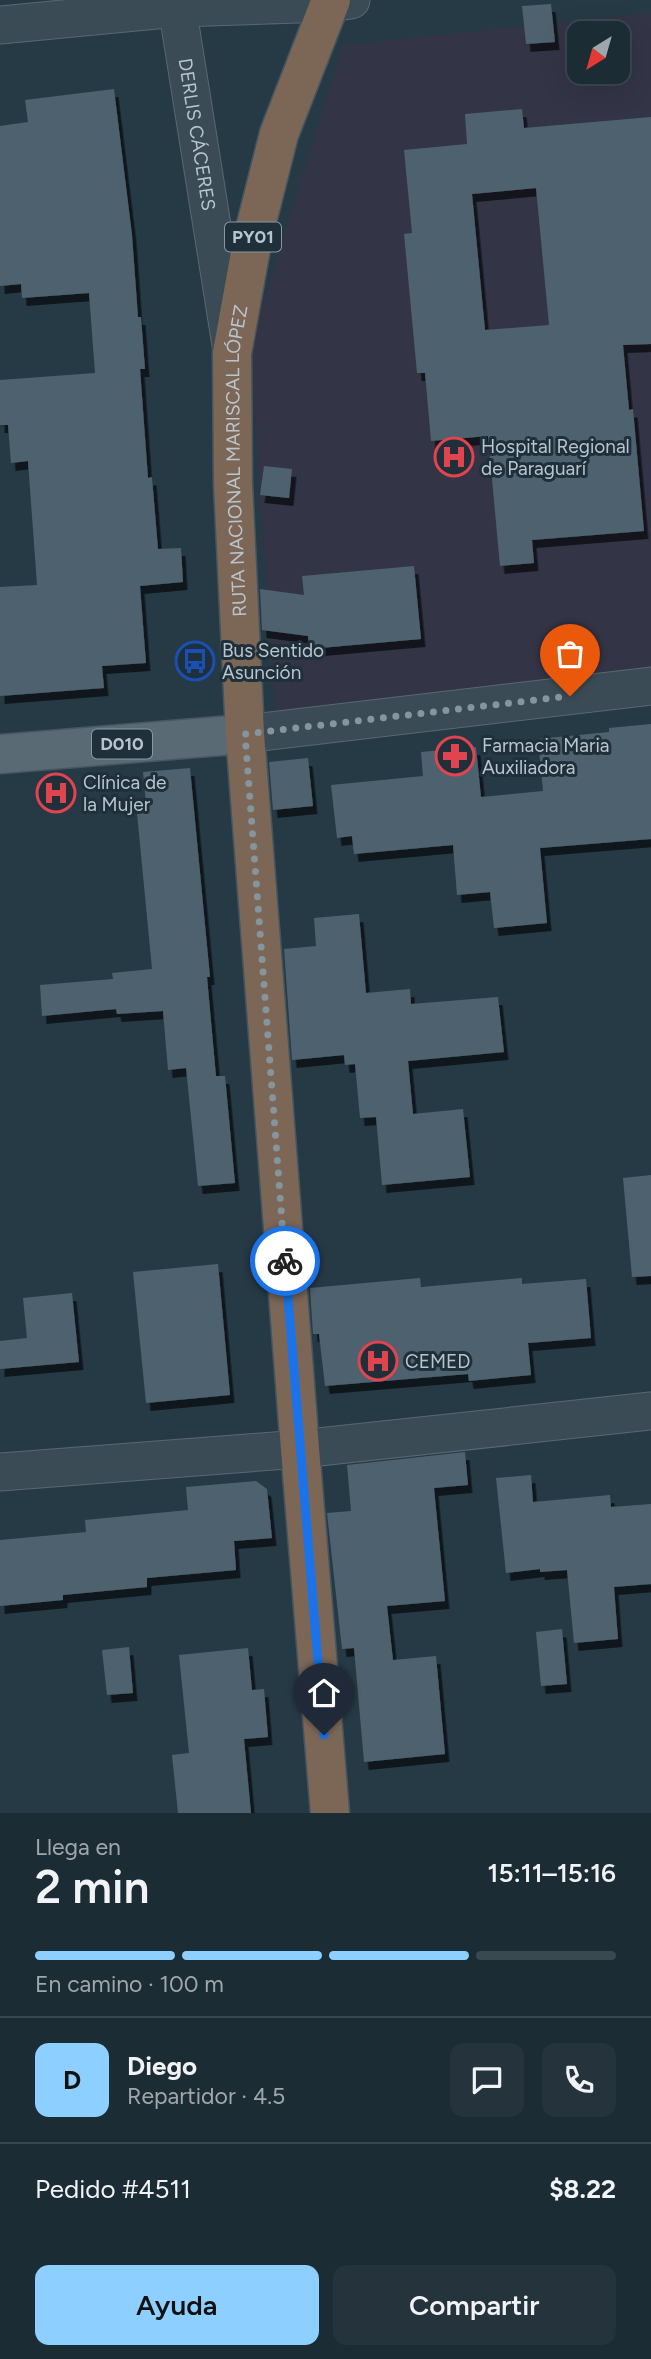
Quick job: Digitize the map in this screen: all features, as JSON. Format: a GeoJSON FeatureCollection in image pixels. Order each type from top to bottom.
{"type":"FeatureCollection","features":[{"type":"Feature","properties":{"kind":"highway","name":"RUTA NACIONAL MARISCAL LÓPEZ"},"geometry":{"type":"LineString","coordinates":[[330,1813],[245,734],[233,484],[232,353],[253,237],[279,134],[337,1]]}},
{"type":"Feature","properties":{"kind":"main road","name":"D010"},"geometry":{"type":"LineString","coordinates":[[0,754],[245,734]]}},
{"type":"Feature","properties":{"kind":"street"},"geometry":{"type":"LineString","coordinates":[[0,26],[177,4],[337,1]]}},
{"type":"Feature","properties":{"kind":"street","name":"DERLIS CÁCERES"},"geometry":{"type":"LineString","coordinates":[[177,4],[232,353]]}},
{"type":"Feature","properties":{"kind":"street"},"geometry":{"type":"LineString","coordinates":[[245,734],[651,686]]}},
{"type":"Feature","properties":{"kind":"street"},"geometry":{"type":"LineString","coordinates":[[0,1472],[300,1449],[651,1411]]}},
{"type":"Feature","properties":{"kind":"shaded area","name":"Hospital Regional de Paraguarí"},"geometry":{"type":"Polygon","coordinates":[[[651,13],[651,674],[277,721],[249,349],[343,45],[567,22],[567,84],[630,84],[630,21],[574,21],[651,13]]]}},
{"type":"Feature","properties":{"kind":"building"},"geometry":{"type":"Polygon","coordinates":[[[551,4],[555,42],[526,44],[522,6],[551,4]]]}},
{"type":"Feature","properties":{"kind":"building"},"geometry":{"type":"Polygon","coordinates":[[[114,89],[132,235],[138,317],[141,317],[145,369],[140,369],[148,478],[152,477],[158,549],[181,548],[183,582],[140,586],[146,663],[102,666],[104,688],[0,696],[0,587],[37,585],[28,461],[11,463],[8,425],[0,425],[0,380],[95,373],[89,293],[22,298],[21,284],[0,286],[0,126],[28,122],[25,100],[114,89]]]}},
{"type":"Feature","properties":{"kind":"building"},"geometry":{"type":"Polygon","coordinates":[[[522,109],[524,128],[651,117],[651,344],[623,345],[629,410],[633,409],[644,531],[532,540],[534,563],[500,566],[488,436],[431,441],[425,373],[417,373],[404,234],[412,233],[404,150],[467,144],[465,114],[522,109]],[[536,188],[472,194],[485,330],[549,325],[536,188]]]}},
{"type":"Feature","properties":{"kind":"building"},"geometry":{"type":"Polygon","coordinates":[[[264,466],[292,469],[289,498],[260,495],[264,466]]]}},
{"type":"Feature","properties":{"kind":"building"},"geometry":{"type":"Polygon","coordinates":[[[414,566],[421,639],[309,649],[308,636],[262,630],[260,589],[304,595],[302,576],[414,566]]]}},
{"type":"Feature","properties":{"kind":"building"},"geometry":{"type":"Polygon","coordinates":[[[651,724],[651,839],[540,848],[547,923],[494,928],[490,892],[457,895],[453,845],[354,854],[352,836],[337,838],[331,785],[423,776],[421,752],[476,747],[481,797],[543,791],[538,739],[609,732],[609,728],[651,724]]]}},
{"type":"Feature","properties":{"kind":"building"},"geometry":{"type":"Polygon","coordinates":[[[308,758],[313,806],[273,810],[269,762],[308,758]]]}},
{"type":"Feature","properties":{"kind":"building"},"geometry":{"type":"Polygon","coordinates":[[[190,768],[210,977],[207,977],[216,1076],[225,1076],[235,1183],[198,1186],[186,1068],[168,1070],[163,1011],[117,1014],[116,1009],[42,1016],[40,985],[113,979],[112,973],[152,969],[137,813],[147,812],[143,772],[190,768]]]}},
{"type":"Feature","properties":{"kind":"building"},"geometry":{"type":"Polygon","coordinates":[[[359,914],[366,993],[410,989],[411,1004],[498,997],[504,1052],[408,1061],[413,1114],[463,1109],[470,1177],[382,1185],[376,1117],[360,1118],[355,1064],[345,1065],[344,1055],[292,1060],[284,949],[316,946],[314,918],[359,914]]]}},
{"type":"Feature","properties":{"kind":"building"},"geometry":{"type":"Polygon","coordinates":[[[651,1175],[651,1276],[632,1277],[623,1178],[651,1175]]]}},
{"type":"Feature","properties":{"kind":"building"},"geometry":{"type":"Polygon","coordinates":[[[218,1264],[230,1395],[146,1403],[133,1272],[218,1264]]]}},
{"type":"Feature","properties":{"kind":"building"},"geometry":{"type":"Polygon","coordinates":[[[420,1278],[421,1287],[522,1278],[522,1284],[586,1279],[591,1338],[528,1343],[531,1375],[469,1381],[468,1374],[325,1386],[319,1334],[313,1334],[310,1288],[420,1278]]]}},
{"type":"Feature","properties":{"kind":"building"},"geometry":{"type":"Polygon","coordinates":[[[72,1293],[79,1362],[0,1369],[0,1341],[27,1338],[23,1298],[72,1293]]]}},
{"type":"Feature","properties":{"kind":"building"},"geometry":{"type":"Polygon","coordinates":[[[465,1452],[468,1485],[434,1488],[445,1601],[387,1606],[393,1660],[436,1656],[445,1754],[364,1762],[354,1648],[342,1649],[327,1513],[351,1511],[347,1465],[465,1452]]]}},
{"type":"Feature","properties":{"kind":"building"},"geometry":{"type":"Polygon","coordinates":[[[531,1475],[533,1502],[610,1495],[611,1507],[651,1504],[651,1584],[614,1587],[618,1639],[574,1643],[567,1570],[540,1572],[540,1569],[506,1573],[496,1478],[531,1475]]]}},
{"type":"Feature","properties":{"kind":"building"},"geometry":{"type":"Polygon","coordinates":[[[256,1481],[267,1489],[272,1538],[234,1541],[236,1570],[147,1578],[147,1587],[63,1595],[63,1600],[0,1606],[0,1540],[86,1532],[85,1520],[188,1510],[186,1487],[256,1481]]]}},
{"type":"Feature","properties":{"kind":"building"},"geometry":{"type":"Polygon","coordinates":[[[562,1629],[567,1684],[541,1686],[536,1632],[562,1629]]]}},
{"type":"Feature","properties":{"kind":"building"},"geometry":{"type":"Polygon","coordinates":[[[129,1647],[133,1693],[107,1695],[102,1650],[129,1647]]]}},
{"type":"Feature","properties":{"kind":"building"},"geometry":{"type":"Polygon","coordinates":[[[248,1648],[252,1690],[264,1689],[268,1737],[244,1739],[251,1813],[178,1813],[172,1755],[189,1753],[179,1655],[248,1648]]]}},
{"type":"Feature","properties":{"kind":"way so far"},"geometry":{"type":"LineString","coordinates":[[285,1261],[245,734],[570,696]]}},
{"type":"Feature","properties":{"kind":"place","name":"Hospital Regional de Paraguarí"},"geometry":{"type":"Point","coordinates":[454,457]}},
{"type":"Feature","properties":{"kind":"place","name":"Bus Sentido Asunción"},"geometry":{"type":"Point","coordinates":[195,661]}},
{"type":"Feature","properties":{"kind":"place","name":"Farmacia Maria Auxiliadora"},"geometry":{"type":"Point","coordinates":[455,756]}},
{"type":"Feature","properties":{"kind":"place","name":"Clínica de la Mujer"},"geometry":{"type":"Point","coordinates":[56,793]}},
{"type":"Feature","properties":{"kind":"place","name":"CEMED"},"geometry":{"type":"Point","coordinates":[378,1361]}},
{"type":"Feature","properties":{"kind":"route"},"geometry":{"type":"LineString","coordinates":[[285,1261],[324,1735]]}}]}
